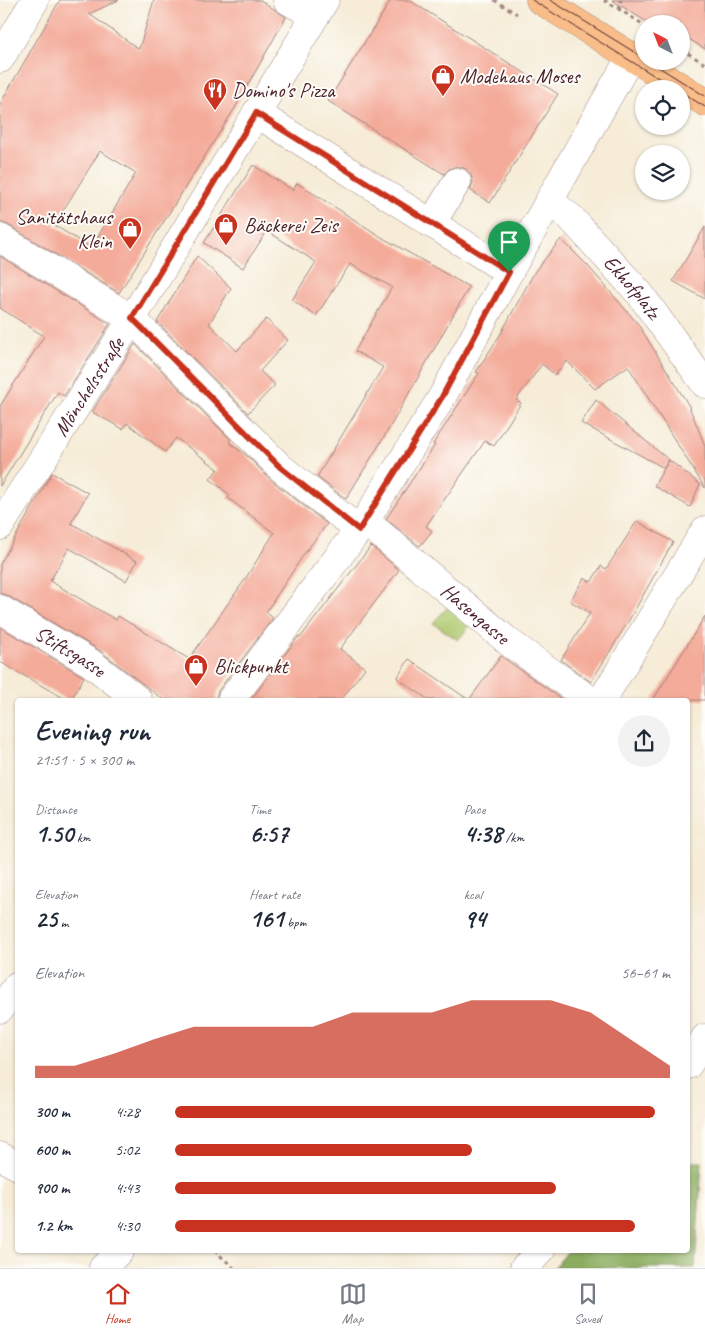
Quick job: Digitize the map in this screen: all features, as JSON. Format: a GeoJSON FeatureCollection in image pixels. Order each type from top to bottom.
{"type":"FeatureCollection","features":[{"type":"Feature","properties":{"kind":"main road"},"geometry":{"type":"LineString","coordinates":[[540,0],[624,66],[705,102]]}},
{"type":"Feature","properties":{"kind":"street"},"geometry":{"type":"LineString","coordinates":[[0,59],[35,0]]}},
{"type":"Feature","properties":{"kind":"street"},"geometry":{"type":"LineString","coordinates":[[287,0],[319,8]]}},
{"type":"Feature","properties":{"kind":"street","name":"Mönchelsstraße"},"geometry":{"type":"LineString","coordinates":[[2,517],[132,318],[319,8]]}},
{"type":"Feature","properties":{"kind":"street"},"geometry":{"type":"LineString","coordinates":[[233,698],[362,526],[442,397],[509,272],[624,66]]}},
{"type":"Feature","properties":{"kind":"street"},"geometry":{"type":"LineString","coordinates":[[256,113],[509,272]]}},
{"type":"Feature","properties":{"kind":"street"},"geometry":{"type":"LineString","coordinates":[[431,224],[457,182]]}},
{"type":"Feature","properties":{"kind":"street","name":"Ekhofplatz"},"geometry":{"type":"LineString","coordinates":[[549,201],[570,217],[640,294],[705,384]]}},
{"type":"Feature","properties":{"kind":"street","name":"Hasengasse"},"geometry":{"type":"LineString","coordinates":[[7,242],[132,318],[280,467],[362,526],[510,643],[587,698]]}},
{"type":"Feature","properties":{"kind":"street"},"geometry":{"type":"LineString","coordinates":[[603,698],[705,530]]}},
{"type":"Feature","properties":{"kind":"street","name":"Stiftsgasse"},"geometry":{"type":"LineString","coordinates":[[0,609],[91,663],[135,698]]}},
{"type":"Feature","properties":{"kind":"street"},"geometry":{"type":"LineString","coordinates":[[0,1009],[15,989]]}},
{"type":"Feature","properties":{"kind":"street"},"geometry":{"type":"LineString","coordinates":[[690,1062],[705,1038]]}},
{"type":"Feature","properties":{"kind":"street"},"geometry":{"type":"LineString","coordinates":[[0,1156],[15,1164]]}},
{"type":"Feature","properties":{"kind":"street"},"geometry":{"type":"LineString","coordinates":[[103,1268],[117,1253]]}},
{"type":"Feature","properties":{"kind":"street"},"geometry":{"type":"LineString","coordinates":[[524,1268],[538,1253]]}},
{"type":"Feature","properties":{"kind":"path"},"geometry":{"type":"LineString","coordinates":[[604,0],[635,20]]}},
{"type":"Feature","properties":{"kind":"path"},"geometry":{"type":"LineString","coordinates":[[619,10],[621,0]]}},
{"type":"Feature","properties":{"kind":"path"},"geometry":{"type":"LineString","coordinates":[[690,55],[705,64]]}},
{"type":"Feature","properties":{"kind":"path"},"geometry":{"type":"LineString","coordinates":[[217,1253],[234,1268]]}},
{"type":"Feature","properties":{"kind":"green space"},"geometry":{"type":"Polygon","coordinates":[[[448,607],[472,623],[458,640],[433,623],[448,607]]]}},
{"type":"Feature","properties":{"kind":"green space"},"geometry":{"type":"Polygon","coordinates":[[[690,1162],[702,1162],[695,1268],[554,1268],[566,1253],[690,1253],[690,1162]]]}},
{"type":"Feature","properties":{"kind":"building"},"geometry":{"type":"Polygon","coordinates":[[[60,0],[119,0],[89,14],[139,49],[154,0],[260,0],[286,17],[235,108],[119,293],[8,225],[0,222],[0,104],[60,0]],[[100,151],[54,225],[91,248],[136,173],[100,151]]]}},
{"type":"Feature","properties":{"kind":"building"},"geometry":{"type":"Polygon","coordinates":[[[391,0],[409,0],[558,94],[490,203],[470,190],[473,182],[471,175],[466,169],[457,166],[449,169],[444,174],[328,101],[391,0]]]}},
{"type":"Feature","properties":{"kind":"building"},"geometry":{"type":"Polygon","coordinates":[[[612,0],[705,0],[705,49],[690,40],[690,15],[636,15],[612,0]]]}},
{"type":"Feature","properties":{"kind":"building"},"geometry":{"type":"Polygon","coordinates":[[[253,165],[293,190],[297,183],[383,238],[469,287],[390,427],[346,499],[317,477],[383,367],[355,351],[392,287],[350,264],[316,316],[292,300],[316,262],[267,231],[243,268],[204,243],[253,165]]]}},
{"type":"Feature","properties":{"kind":"building"},"geometry":{"type":"Polygon","coordinates":[[[705,227],[705,299],[673,281],[705,227]]]}},
{"type":"Feature","properties":{"kind":"building"},"geometry":{"type":"Polygon","coordinates":[[[561,239],[588,266],[638,324],[689,406],[705,446],[705,488],[628,366],[595,389],[567,361],[555,375],[542,364],[516,400],[521,403],[494,446],[485,441],[426,526],[432,531],[420,546],[386,519],[435,445],[433,444],[479,373],[476,372],[500,335],[535,271],[561,239]]]}},
{"type":"Feature","properties":{"kind":"building"},"geometry":{"type":"Polygon","coordinates":[[[0,256],[110,324],[64,396],[58,392],[0,486],[0,406],[44,336],[0,308],[0,256]]]}},
{"type":"Feature","properties":{"kind":"building"},"geometry":{"type":"Polygon","coordinates":[[[197,256],[231,288],[209,324],[237,351],[266,319],[288,340],[260,371],[275,385],[248,413],[157,322],[197,256]]]}},
{"type":"Feature","properties":{"kind":"building"},"geometry":{"type":"Polygon","coordinates":[[[135,344],[231,440],[229,442],[247,456],[270,479],[327,524],[304,554],[266,612],[273,618],[218,691],[216,698],[161,698],[99,650],[0,593],[0,564],[52,473],[88,493],[71,523],[137,561],[126,581],[69,548],[50,581],[116,620],[118,616],[189,659],[244,581],[274,533],[228,498],[230,495],[210,479],[218,469],[176,438],[165,452],[127,423],[123,429],[92,412],[135,344]]]}},
{"type":"Feature","properties":{"kind":"building"},"geometry":{"type":"Polygon","coordinates":[[[596,400],[669,460],[664,468],[581,423],[596,400]]]}},
{"type":"Feature","properties":{"kind":"building"},"geometry":{"type":"Polygon","coordinates":[[[669,460],[700,484],[690,507],[654,486],[669,460]]]}},
{"type":"Feature","properties":{"kind":"building"},"geometry":{"type":"Polygon","coordinates":[[[637,521],[673,542],[628,622],[591,682],[561,660],[590,613],[570,601],[584,578],[591,582],[601,566],[606,569],[637,521]]]}},
{"type":"Feature","properties":{"kind":"building"},"geometry":{"type":"Polygon","coordinates":[[[371,546],[399,570],[340,649],[365,668],[342,698],[252,698],[298,637],[300,638],[371,546]]]}},
{"type":"Feature","properties":{"kind":"building"},"geometry":{"type":"Polygon","coordinates":[[[705,616],[705,700],[654,698],[705,616]]]}},
{"type":"Feature","properties":{"kind":"building"},"geometry":{"type":"Polygon","coordinates":[[[0,627],[84,677],[72,698],[63,698],[0,662],[0,627]]]}},
{"type":"Feature","properties":{"kind":"building"},"geometry":{"type":"Polygon","coordinates":[[[501,656],[560,698],[470,698],[501,656]]]}},
{"type":"Feature","properties":{"kind":"building"},"geometry":{"type":"Polygon","coordinates":[[[409,659],[466,698],[426,698],[397,678],[409,659]]]}},
{"type":"Feature","properties":{"kind":"tram line"},"geometry":{"type":"LineString","coordinates":[[532,0],[661,80]]}},
{"type":"Feature","properties":{"kind":"tram line"},"geometry":{"type":"LineString","coordinates":[[550,0],[635,52]]}},
{"type":"Feature","properties":{"kind":"tram line"},"geometry":{"type":"LineString","coordinates":[[663,70],[705,96]]}},
{"type":"Feature","properties":{"kind":"tram line"},"geometry":{"type":"LineString","coordinates":[[690,98],[705,107]]}},
{"type":"Feature","properties":{"kind":"place","name":"Modehaus Moses"},"geometry":{"type":"Point","coordinates":[443,97]}},
{"type":"Feature","properties":{"kind":"place","name":"Domino's Pizza"},"geometry":{"type":"Point","coordinates":[215,111]}},
{"type":"Feature","properties":{"kind":"place","name":"Bäckerei Zeis"},"geometry":{"type":"Point","coordinates":[226,246]}},
{"type":"Feature","properties":{"kind":"place","name":"Sanitätshaus Klein"},"geometry":{"type":"Point","coordinates":[130,250]}},
{"type":"Feature","properties":{"kind":"place","name":"Blickpunkt"},"geometry":{"type":"Point","coordinates":[196,687]}},
{"type":"Feature","properties":{"kind":"route"},"geometry":{"type":"LineString","coordinates":[[256,113],[509,272],[442,397],[359,530],[280,467],[132,318],[256,113]]}}]}
